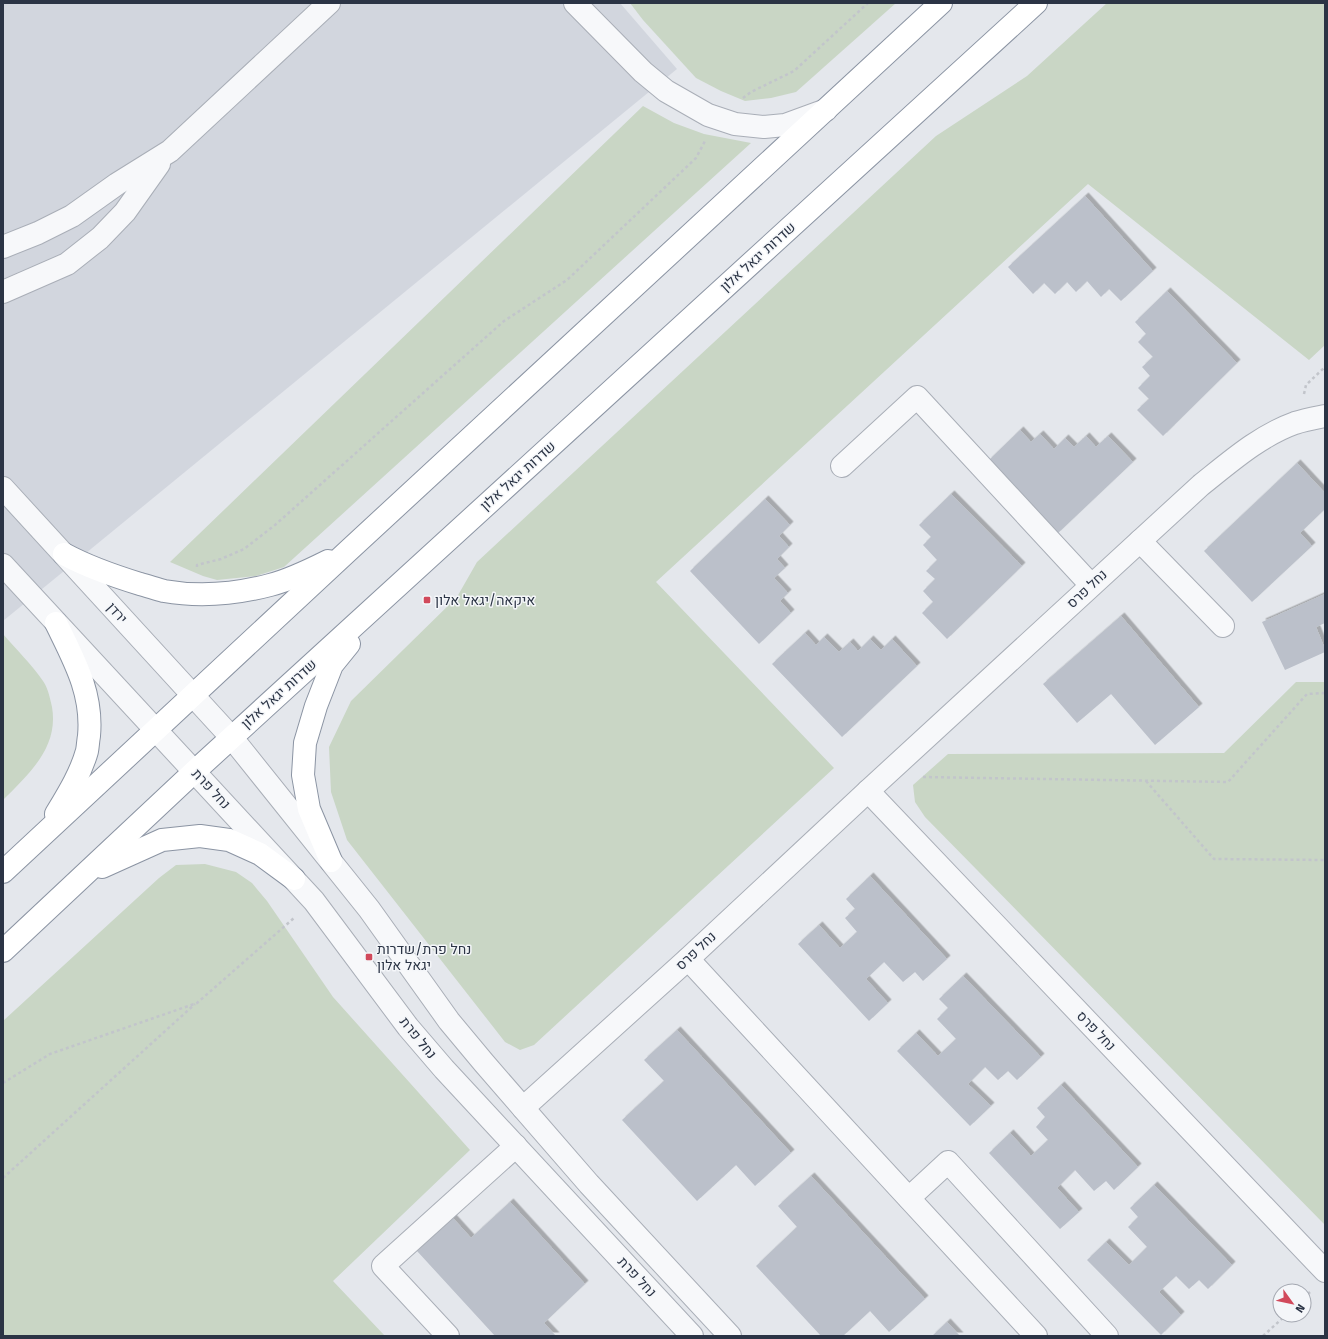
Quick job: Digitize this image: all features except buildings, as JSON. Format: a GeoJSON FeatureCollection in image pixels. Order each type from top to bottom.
{"type":"FeatureCollection","features":[{"type":"Feature","properties":{"kind":"highway"},"geometry":{"type":"LineString","coordinates":[[3,872],[942,3]]}},
{"type":"Feature","properties":{"kind":"highway","name":"שדרות יגאל אלון"},"geometry":{"type":"LineString","coordinates":[[3,951],[195,771],[1036,3]]}},
{"type":"Feature","properties":{"kind":"highway"},"geometry":{"type":"LineString","coordinates":[[64,554],[89,567],[125,580],[163,591],[195,594],[216,593],[270,585],[306,572],[348,552]]}},
{"type":"Feature","properties":{"kind":"highway"},"geometry":{"type":"LineString","coordinates":[[331,861],[309,809],[303,774],[305,742],[316,706],[332,665],[383,599]]}},
{"type":"Feature","properties":{"kind":"highway"},"geometry":{"type":"LineString","coordinates":[[43,835],[74,783],[87,750],[90,720],[86,690],[75,662],[56,623]]}},
{"type":"Feature","properties":{"kind":"highway"},"geometry":{"type":"LineString","coordinates":[[82,878],[129,854],[162,840],[200,836],[229,840],[260,854],[294,879]]}},
{"type":"Feature","properties":{"kind":"street"},"geometry":{"type":"LineString","coordinates":[[3,303],[11,289],[67,264],[100,238],[125,212],[170,151],[329,3]]}},
{"type":"Feature","properties":{"kind":"street"},"geometry":{"type":"LineString","coordinates":[[575,3],[643,72],[666,91],[708,115],[735,124],[764,127],[785,125],[826,110]]}},
{"type":"Feature","properties":{"kind":"street"},"geometry":{"type":"LineString","coordinates":[[3,247],[38,233],[72,216],[117,184],[170,151]]}},
{"type":"Feature","properties":{"kind":"street"},"geometry":{"type":"LineString","coordinates":[[842,466],[916,397],[1092,586]]}},
{"type":"Feature","properties":{"kind":"street","name":"נחל פרס"},"geometry":{"type":"LineString","coordinates":[[523,1108],[1201,485],[1234,458],[1264,438],[1296,423],[1325,416]]}},
{"type":"Feature","properties":{"kind":"street","name":"ירדן"},"geometry":{"type":"LineString","coordinates":[[3,488],[232,738]]}},
{"type":"Feature","properties":{"kind":"street"},"geometry":{"type":"LineString","coordinates":[[1140,541],[1223,626]]}},
{"type":"Feature","properties":{"kind":"street"},"geometry":{"type":"LineString","coordinates":[[3,564],[155,731]]}},
{"type":"Feature","properties":{"kind":"street","name":"נחל פרת"},"geometry":{"type":"LineString","coordinates":[[155,731],[195,771],[314,901],[408,1027],[444,1069],[692,1336]]}},
{"type":"Feature","properties":{"kind":"street","name":"נחל פרת"},"geometry":{"type":"LineString","coordinates":[[232,738],[369,909],[449,1021],[589,1184],[730,1336]]}},
{"type":"Feature","properties":{"kind":"street","name":"נחל פרס"},"geometry":{"type":"LineString","coordinates":[[868,790],[1325,1271]]}},
{"type":"Feature","properties":{"kind":"street"},"geometry":{"type":"LineString","coordinates":[[688,958],[1036,1336]]}},
{"type":"Feature","properties":{"kind":"street"},"geometry":{"type":"LineString","coordinates":[[448,1336],[383,1266],[516,1146]]}},
{"type":"Feature","properties":{"kind":"street"},"geometry":{"type":"LineString","coordinates":[[909,1198],[948,1162],[1107,1336]]}},
{"type":"Feature","properties":{"kind":"path"},"geometry":{"type":"LineString","coordinates":[[195,594],[197,565],[221,559],[244,549],[275,525],[504,322],[567,280],[696,158],[718,118],[751,92],[794,71],[868,3]]}},
{"type":"Feature","properties":{"kind":"path"},"geometry":{"type":"LineString","coordinates":[[884,776],[1228,782],[1307,694],[1325,693]]}},
{"type":"Feature","properties":{"kind":"path"},"geometry":{"type":"LineString","coordinates":[[1145,781],[1214,859],[1325,860]]}},
{"type":"Feature","properties":{"kind":"path"},"geometry":{"type":"LineString","coordinates":[[3,1178],[197,1003],[314,901]]}},
{"type":"Feature","properties":{"kind":"path"},"geometry":{"type":"LineString","coordinates":[[3,1083],[50,1054],[197,1003]]}},
{"type":"Feature","properties":{"kind":"path"},"geometry":{"type":"LineString","coordinates":[[1263,1336],[1277,1323]]}},
{"type":"Feature","properties":{"kind":"shaded area"},"geometry":{"type":"Polygon","coordinates":[[[3,3],[620,3],[677,69],[3,621],[3,3]]]}},
{"type":"Feature","properties":{"kind":"green space"},"geometry":{"type":"Polygon","coordinates":[[[630,3],[896,3],[796,92],[771,98],[745,101],[696,78],[643,20],[630,3]]]}},
{"type":"Feature","properties":{"kind":"green space"},"geometry":{"type":"Polygon","coordinates":[[[1107,3],[1325,3],[1325,345],[1309,360],[1088,184],[656,582],[834,768],[534,1045],[520,1050],[505,1042],[347,840],[331,792],[329,747],[351,701],[457,597],[477,562],[936,136],[1027,76],[1107,3]]]}},
{"type":"Feature","properties":{"kind":"green space"},"geometry":{"type":"Polygon","coordinates":[[[643,106],[674,123],[704,134],[751,143],[284,567],[256,576],[217,580],[203,576],[170,562],[643,106]]]}},
{"type":"Feature","properties":{"kind":"green space"},"geometry":{"type":"Polygon","coordinates":[[[3,634],[29,663],[45,684],[49,693],[53,721],[51,735],[40,759],[23,780],[3,800],[3,634]]]}},
{"type":"Feature","properties":{"kind":"green space"},"geometry":{"type":"Polygon","coordinates":[[[1296,682],[1325,682],[1325,1225],[925,817],[915,802],[913,785],[948,754],[1224,753],[1296,682]]]}},
{"type":"Feature","properties":{"kind":"green space"},"geometry":{"type":"Polygon","coordinates":[[[205,864],[236,872],[252,883],[267,901],[333,997],[470,1150],[333,1281],[385,1336],[3,1336],[3,1021],[159,878],[176,865],[205,864]]]}},
{"type":"Feature","properties":{"kind":"place","name":"איקאה/יגאל אלון"},"geometry":{"type":"Point","coordinates":[427,600]}},
{"type":"Feature","properties":{"kind":"place","name":"נחל פרת/שדרות יגאל אלון"},"geometry":{"type":"Point","coordinates":[369,957]}}]}
